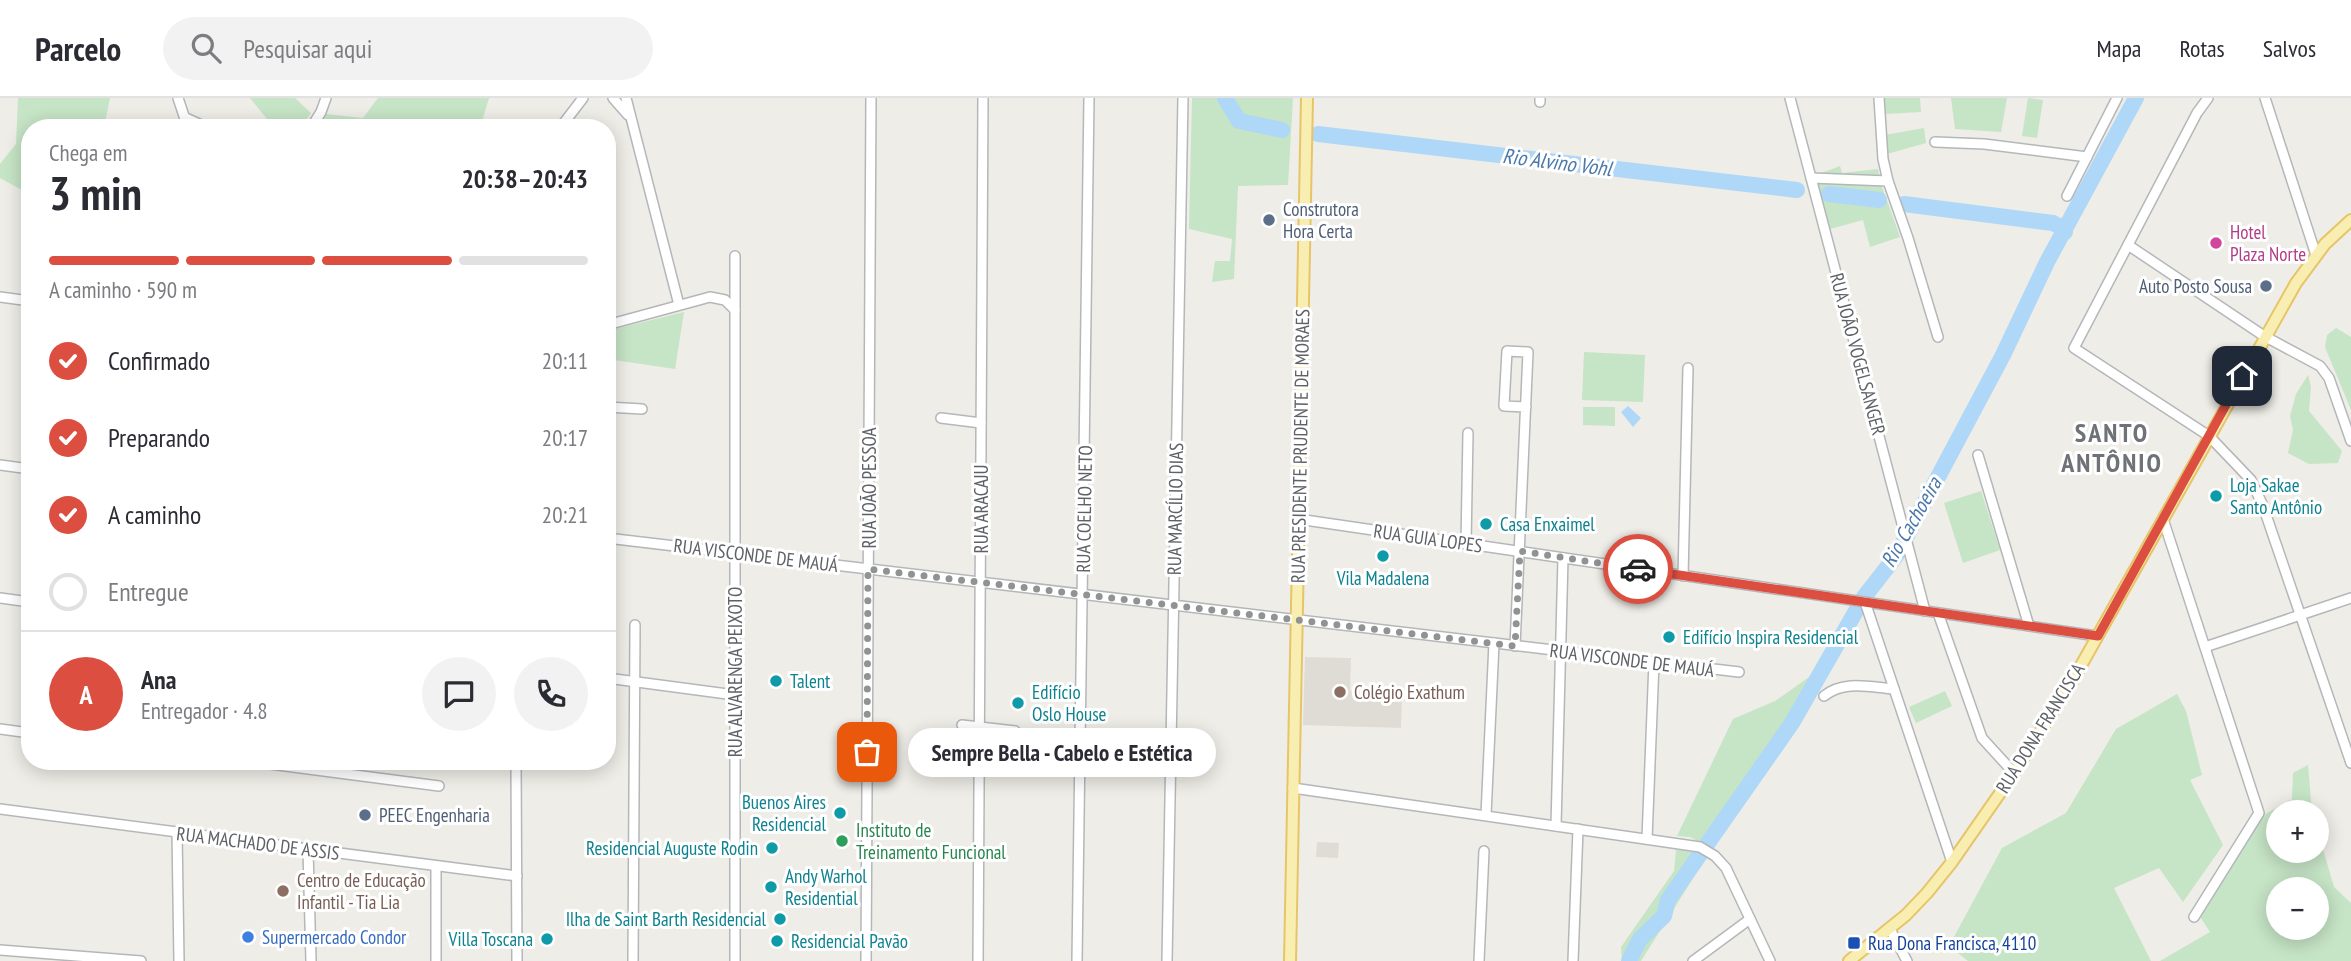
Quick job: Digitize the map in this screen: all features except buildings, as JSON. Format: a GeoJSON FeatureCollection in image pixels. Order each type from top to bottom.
{"type":"FeatureCollection","features":[{"type":"Feature","properties":{"kind":"main road","name":"RUA PRESIDENTE PRUDENTE DE MORAES"},"geometry":{"type":"LineString","coordinates":[[1290,961],[1307,98]]}},
{"type":"Feature","properties":{"kind":"main road","name":"RUA DONA FRANCISCA"},"geometry":{"type":"LineString","coordinates":[[1849,961],[1917,905],[1952,862],[2014,773],[2098,636],[2296,283],[2316,256],[2351,220]]}},
{"type":"Feature","properties":{"kind":"street"},"geometry":{"type":"LineString","coordinates":[[178,98],[186,119]]}},
{"type":"Feature","properties":{"kind":"street"},"geometry":{"type":"LineString","coordinates":[[317,119],[326,98]]}},
{"type":"Feature","properties":{"kind":"street"},"geometry":{"type":"LineString","coordinates":[[567,119],[581,101],[589,98]]}},
{"type":"Feature","properties":{"kind":"street"},"geometry":{"type":"LineString","coordinates":[[613,98],[629,117]]}},
{"type":"Feature","properties":{"kind":"street"},"geometry":{"type":"LineString","coordinates":[[626,98],[679,305]]}},
{"type":"Feature","properties":{"kind":"street","name":"RUA JOÃO PESSOA"},"geometry":{"type":"LineString","coordinates":[[866,961],[871,98]]}},
{"type":"Feature","properties":{"kind":"street","name":"RUA ARACAJU"},"geometry":{"type":"LineString","coordinates":[[978,961],[983,98]]}},
{"type":"Feature","properties":{"kind":"street","name":"RUA COELHO NETO"},"geometry":{"type":"LineString","coordinates":[[1077,961],[1089,98]]}},
{"type":"Feature","properties":{"kind":"street","name":"RUA MARCÍLIO DIAS"},"geometry":{"type":"LineString","coordinates":[[1167,961],[1183,98]]}},
{"type":"Feature","properties":{"kind":"street","name":"RUA JOÃO VOGELSANGER"},"geometry":{"type":"LineString","coordinates":[[1790,98],[1925,611]]}},
{"type":"Feature","properties":{"kind":"street"},"geometry":{"type":"LineString","coordinates":[[1879,98],[1883,159],[1888,181],[1938,337]]}},
{"type":"Feature","properties":{"kind":"street"},"geometry":{"type":"LineString","coordinates":[[2067,196],[2117,98]]}},
{"type":"Feature","properties":{"kind":"street"},"geometry":{"type":"LineString","coordinates":[[2208,98],[2197,113],[2074,348],[2210,436],[2241,468],[2256,489],[2351,763]]}},
{"type":"Feature","properties":{"kind":"street"},"geometry":{"type":"LineString","coordinates":[[2264,98],[2316,256]]}},
{"type":"Feature","properties":{"kind":"street"},"geometry":{"type":"LineString","coordinates":[[1935,142],[1984,144],[2087,157]]}},
{"type":"Feature","properties":{"kind":"street"},"geometry":{"type":"LineString","coordinates":[[1811,178],[1888,181]]}},
{"type":"Feature","properties":{"kind":"street"},"geometry":{"type":"LineString","coordinates":[[2128,245],[2264,336],[2320,366],[2332,386],[2351,442]]}},
{"type":"Feature","properties":{"kind":"street","name":"RUA ALVARENGA PEIXOTO"},"geometry":{"type":"LineString","coordinates":[[734,961],[735,256]]}},
{"type":"Feature","properties":{"kind":"street"},"geometry":{"type":"LineString","coordinates":[[0,297],[21,300]]}},
{"type":"Feature","properties":{"kind":"street"},"geometry":{"type":"LineString","coordinates":[[616,322],[719,297],[735,310]]}},
{"type":"Feature","properties":{"kind":"street"},"geometry":{"type":"LineString","coordinates":[[1515,646],[1520,551],[1526,407],[1528,352],[1507,351],[1504,406],[1526,407]]}},
{"type":"Feature","properties":{"kind":"street"},"geometry":{"type":"LineString","coordinates":[[1683,576],[1688,368]]}},
{"type":"Feature","properties":{"kind":"street"},"geometry":{"type":"LineString","coordinates":[[616,408],[642,409]]}},
{"type":"Feature","properties":{"kind":"street"},"geometry":{"type":"LineString","coordinates":[[941,418],[981,424]]}},
{"type":"Feature","properties":{"kind":"street"},"geometry":{"type":"LineString","coordinates":[[1466,544],[1468,433]]}},
{"type":"Feature","properties":{"kind":"street"},"geometry":{"type":"LineString","coordinates":[[1978,455],[2029,626]]}},
{"type":"Feature","properties":{"kind":"street"},"geometry":{"type":"LineString","coordinates":[[0,466],[21,468]]}},
{"type":"Feature","properties":{"kind":"street","name":"RUA GUIA LOPES"},"geometry":{"type":"LineString","coordinates":[[1298,519],[2098,636]]}},
{"type":"Feature","properties":{"kind":"street"},"geometry":{"type":"LineString","coordinates":[[2163,519],[2259,813],[2194,917]]}},
{"type":"Feature","properties":{"kind":"street","name":"RUA VISCONDE DE MAUÁ"},"geometry":{"type":"LineString","coordinates":[[616,539],[1738,672]]}},
{"type":"Feature","properties":{"kind":"street"},"geometry":{"type":"LineString","coordinates":[[1556,825],[1563,558]]}},
{"type":"Feature","properties":{"kind":"street"},"geometry":{"type":"LineString","coordinates":[[0,598],[21,601]]}},
{"type":"Feature","properties":{"kind":"street"},"geometry":{"type":"LineString","coordinates":[[2205,647],[2351,598]]}},
{"type":"Feature","properties":{"kind":"street"},"geometry":{"type":"LineString","coordinates":[[1861,602],[1894,689],[1952,862]]}},
{"type":"Feature","properties":{"kind":"street"},"geometry":{"type":"LineString","coordinates":[[1938,613],[1982,738],[2014,773]]}},
{"type":"Feature","properties":{"kind":"street"},"geometry":{"type":"LineString","coordinates":[[633,961],[635,625]]}},
{"type":"Feature","properties":{"kind":"street"},"geometry":{"type":"LineString","coordinates":[[1486,816],[1494,643]]}},
{"type":"Feature","properties":{"kind":"street"},"geometry":{"type":"LineString","coordinates":[[1647,839],[1654,662]]}},
{"type":"Feature","properties":{"kind":"street"},"geometry":{"type":"LineString","coordinates":[[616,679],[735,695]]}},
{"type":"Feature","properties":{"kind":"street"},"geometry":{"type":"LineString","coordinates":[[1824,696],[1846,685],[1894,689]]}},
{"type":"Feature","properties":{"kind":"street"},"geometry":{"type":"LineString","coordinates":[[962,724],[1015,731]]}},
{"type":"Feature","properties":{"kind":"street"},"geometry":{"type":"LineString","coordinates":[[0,729],[21,732]]}},
{"type":"Feature","properties":{"kind":"street"},"geometry":{"type":"LineString","coordinates":[[316,770],[439,786]]}},
{"type":"Feature","properties":{"kind":"street"},"geometry":{"type":"LineString","coordinates":[[516,770],[517,961]]}},
{"type":"Feature","properties":{"kind":"street"},"geometry":{"type":"LineString","coordinates":[[1293,788],[1556,825],[1703,849],[1726,868],[1770,961]]}},
{"type":"Feature","properties":{"kind":"street","name":"RUA MACHADO DE ASSIS"},"geometry":{"type":"LineString","coordinates":[[0,809],[517,876]]}},
{"type":"Feature","properties":{"kind":"street"},"geometry":{"type":"LineString","coordinates":[[1573,961],[1578,829]]}},
{"type":"Feature","properties":{"kind":"street"},"geometry":{"type":"LineString","coordinates":[[177,832],[179,961]]}},
{"type":"Feature","properties":{"kind":"street"},"geometry":{"type":"LineString","coordinates":[[308,849],[311,961]]}},
{"type":"Feature","properties":{"kind":"street"},"geometry":{"type":"LineString","coordinates":[[1479,961],[1484,851]]}},
{"type":"Feature","properties":{"kind":"street"},"geometry":{"type":"LineString","coordinates":[[436,866],[436,961]]}},
{"type":"Feature","properties":{"kind":"street"},"geometry":{"type":"LineString","coordinates":[[1693,961],[1750,919]]}},
{"type":"Feature","properties":{"kind":"street"},"geometry":{"type":"LineString","coordinates":[[1890,929],[1907,961]]}},
{"type":"Feature","properties":{"kind":"street"},"geometry":{"type":"LineString","coordinates":[[0,950],[141,961]]}},
{"type":"Feature","properties":{"kind":"shaded area","name":"Colégio Exathum"},"geometry":{"type":"Polygon","coordinates":[[[1305,657],[1351,658],[1350,691],[1402,693],[1401,728],[1303,725],[1305,657]]]}},
{"type":"Feature","properties":{"kind":"shaded area"},"geometry":{"type":"Polygon","coordinates":[[[1317,842],[1339,843],[1338,858],[1316,857],[1317,842]]]}},
{"type":"Feature","properties":{"kind":"green space"},"geometry":{"type":"Polygon","coordinates":[[[18,98],[110,98],[106,119],[21,119],[21,189],[0,178],[0,164],[16,144],[18,98]]]}},
{"type":"Feature","properties":{"kind":"green space"},"geometry":{"type":"Polygon","coordinates":[[[250,98],[295,98],[311,113],[307,119],[267,119],[250,98]]]}},
{"type":"Feature","properties":{"kind":"green space"},"geometry":{"type":"Polygon","coordinates":[[[378,98],[489,98],[483,119],[323,119],[326,114],[363,118],[378,98]]]}},
{"type":"Feature","properties":{"kind":"green space"},"geometry":{"type":"Polygon","coordinates":[[[1192,98],[1293,98],[1288,185],[1238,186],[1234,279],[1212,282],[1215,261],[1230,261],[1232,239],[1189,229],[1192,98]]]}},
{"type":"Feature","properties":{"kind":"green space"},"geometry":{"type":"Polygon","coordinates":[[[1884,98],[1920,98],[1921,112],[1885,114],[1884,98]]]}},
{"type":"Feature","properties":{"kind":"green space"},"geometry":{"type":"Polygon","coordinates":[[[1951,98],[2007,98],[2001,132],[1955,129],[1951,98]]]}},
{"type":"Feature","properties":{"kind":"green space"},"geometry":{"type":"Polygon","coordinates":[[[2028,98],[2043,100],[2037,138],[2022,136],[2028,98]]]}},
{"type":"Feature","properties":{"kind":"green space"},"geometry":{"type":"Polygon","coordinates":[[[1924,128],[1926,143],[1887,154],[1885,135],[1924,128]]]}},
{"type":"Feature","properties":{"kind":"green space"},"geometry":{"type":"Polygon","coordinates":[[[1840,166],[1842,173],[1878,169],[1900,237],[1870,247],[1863,220],[1830,229],[1817,188],[1816,175],[1840,166]]]}},
{"type":"Feature","properties":{"kind":"green space"},"geometry":{"type":"Polygon","coordinates":[[[684,312],[675,369],[616,360],[616,329],[684,312]]]}},
{"type":"Feature","properties":{"kind":"green space"},"geometry":{"type":"Polygon","coordinates":[[[2336,328],[2351,337],[2351,410],[2325,347],[2327,335],[2336,328]]]}},
{"type":"Feature","properties":{"kind":"green space"},"geometry":{"type":"Polygon","coordinates":[[[1584,352],[1645,355],[1643,402],[1582,400],[1584,352]]]}},
{"type":"Feature","properties":{"kind":"green space"},"geometry":{"type":"Polygon","coordinates":[[[2308,375],[2311,386],[2309,411],[2342,451],[2338,463],[2309,464],[2288,453],[2293,430],[2290,416],[2296,394],[2308,375]]]}},
{"type":"Feature","properties":{"kind":"green space"},"geometry":{"type":"Polygon","coordinates":[[[1583,407],[1615,407],[1615,426],[1583,425],[1583,407]]]}},
{"type":"Feature","properties":{"kind":"green space"},"geometry":{"type":"Polygon","coordinates":[[[1981,491],[2000,550],[1963,563],[1944,503],[1981,491]]]}},
{"type":"Feature","properties":{"kind":"green space"},"geometry":{"type":"Polygon","coordinates":[[[1819,670],[1799,700],[1798,707],[1793,710],[1780,739],[1758,763],[1750,777],[1747,795],[1719,818],[1709,837],[1701,843],[1690,837],[1677,836],[1733,719],[1775,701],[1819,670]]]}},
{"type":"Feature","properties":{"kind":"green space"},"geometry":{"type":"Polygon","coordinates":[[[1945,691],[1952,706],[1916,723],[1909,707],[1945,691]]]}},
{"type":"Feature","properties":{"kind":"green space"},"geometry":{"type":"Polygon","coordinates":[[[2177,694],[2186,711],[2202,775],[2190,780],[2223,845],[2183,902],[2159,868],[2114,888],[2151,961],[1968,961],[1949,946],[2002,848],[2066,813],[2116,729],[2177,694]]]}},
{"type":"Feature","properties":{"kind":"green space"},"geometry":{"type":"Polygon","coordinates":[[[2308,765],[2311,800],[2292,799],[2293,773],[2308,765]]]}},
{"type":"Feature","properties":{"kind":"green space"},"geometry":{"type":"Polygon","coordinates":[[[2266,814],[2266,863],[2327,863],[2334,887],[2351,903],[2351,961],[2160,961],[2210,932],[2199,915],[2251,831],[2266,814]]]}},
{"type":"Feature","properties":{"kind":"green space"},"geometry":{"type":"Polygon","coordinates":[[[1676,850],[1689,850],[1704,861],[1641,961],[1622,961],[1621,947],[1674,871],[1676,850]]]}},
{"type":"Feature","properties":{"kind":"water"},"geometry":{"type":"Polygon","coordinates":[[[1628,406],[1641,418],[1633,427],[1621,412],[1628,406]]]}},
{"type":"Feature","properties":{"kind":"waterway","name":"Rio Alvino Vohl"},"geometry":{"type":"LineString","coordinates":[[1225,98],[1239,121],[1282,130]]}},
{"type":"Feature","properties":{"kind":"waterway","name":"Rio Cachoeira"},"geometry":{"type":"LineString","coordinates":[[1629,961],[1640,939],[1664,916],[1668,900],[1792,723],[1864,597],[1896,556],[2003,355],[2047,262],[2136,98]]}},
{"type":"Feature","properties":{"kind":"waterway","name":"Rio Alvino Vohl"},"geometry":{"type":"LineString","coordinates":[[1318,134],[1797,190]]}},
{"type":"Feature","properties":{"kind":"waterway","name":"Rio Alvino Vohl"},"geometry":{"type":"LineString","coordinates":[[1829,194],[1879,200]]}},
{"type":"Feature","properties":{"kind":"waterway","name":"Rio Alvino Vohl"},"geometry":{"type":"LineString","coordinates":[[1904,204],[2053,223],[2065,232]]}},
{"type":"Feature","properties":{"kind":"way so far"},"geometry":{"type":"LineString","coordinates":[[867,752],[868,569],[1515,646],[1520,551],[1638,569]]}},
{"type":"Feature","properties":{"kind":"place","name":"Construtora Hora Certa"},"geometry":{"type":"Point","coordinates":[1269,220]}},
{"type":"Feature","properties":{"kind":"place","name":"Hotel Plaza Norte"},"geometry":{"type":"Point","coordinates":[2216,243]}},
{"type":"Feature","properties":{"kind":"place","name":"Auto Posto Sousa"},"geometry":{"type":"Point","coordinates":[2266,286]}},
{"type":"Feature","properties":{"kind":"place","name":"Loja Sakae Santo Antônio"},"geometry":{"type":"Point","coordinates":[2216,496]}},
{"type":"Feature","properties":{"kind":"place","name":"Casa Enxaimel"},"geometry":{"type":"Point","coordinates":[1486,524]}},
{"type":"Feature","properties":{"kind":"place","name":"Vila Madalena"},"geometry":{"type":"Point","coordinates":[1383,556]}},
{"type":"Feature","properties":{"kind":"place","name":"Edifício Inspira Residencial"},"geometry":{"type":"Point","coordinates":[1669,637]}},
{"type":"Feature","properties":{"kind":"place","name":"Talent"},"geometry":{"type":"Point","coordinates":[776,681]}},
{"type":"Feature","properties":{"kind":"place","name":"Colégio Exathum"},"geometry":{"type":"Point","coordinates":[1340,692]}},
{"type":"Feature","properties":{"kind":"place","name":"Edifício Oslo House"},"geometry":{"type":"Point","coordinates":[1018,703]}},
{"type":"Feature","properties":{"kind":"place","name":"Sempre Bella - Cabelo e Estética"},"geometry":{"type":"Point","coordinates":[867,752]}},
{"type":"Feature","properties":{"kind":"place","name":"Buenos Aires Residencial"},"geometry":{"type":"Point","coordinates":[840,813]}},
{"type":"Feature","properties":{"kind":"place","name":"PEEC Engenharia"},"geometry":{"type":"Point","coordinates":[365,815]}},
{"type":"Feature","properties":{"kind":"place","name":"Instituto de Treinamento Funcional"},"geometry":{"type":"Point","coordinates":[842,841]}},
{"type":"Feature","properties":{"kind":"place","name":"Residencial Auguste Rodin"},"geometry":{"type":"Point","coordinates":[772,848]}},
{"type":"Feature","properties":{"kind":"place","name":"Andy Warhol Residential"},"geometry":{"type":"Point","coordinates":[771,887]}},
{"type":"Feature","properties":{"kind":"place","name":"Centro de Educação Infantil - Tia Lia"},"geometry":{"type":"Point","coordinates":[283,891]}},
{"type":"Feature","properties":{"kind":"place","name":"Ilha de Saint Barth Residencial"},"geometry":{"type":"Point","coordinates":[780,919]}},
{"type":"Feature","properties":{"kind":"place","name":"Supermercado Condor"},"geometry":{"type":"Point","coordinates":[248,937]}},
{"type":"Feature","properties":{"kind":"place","name":"Villa Toscana"},"geometry":{"type":"Point","coordinates":[547,939]}},
{"type":"Feature","properties":{"kind":"place","name":"Residencial Pavão"},"geometry":{"type":"Point","coordinates":[777,941]}},
{"type":"Feature","properties":{"kind":"place","name":"Rua Dona Francisca, 4110"},"geometry":{"type":"Point","coordinates":[1854,943]}},
{"type":"Feature","properties":{"kind":"district","name":"SANTO ANTÔNIO"},"geometry":{"type":"Point","coordinates":[2112,447]}},
{"type":"Feature","properties":{"kind":"route"},"geometry":{"type":"LineString","coordinates":[[1638,569],[2098,636],[2242,376]]}}]}
